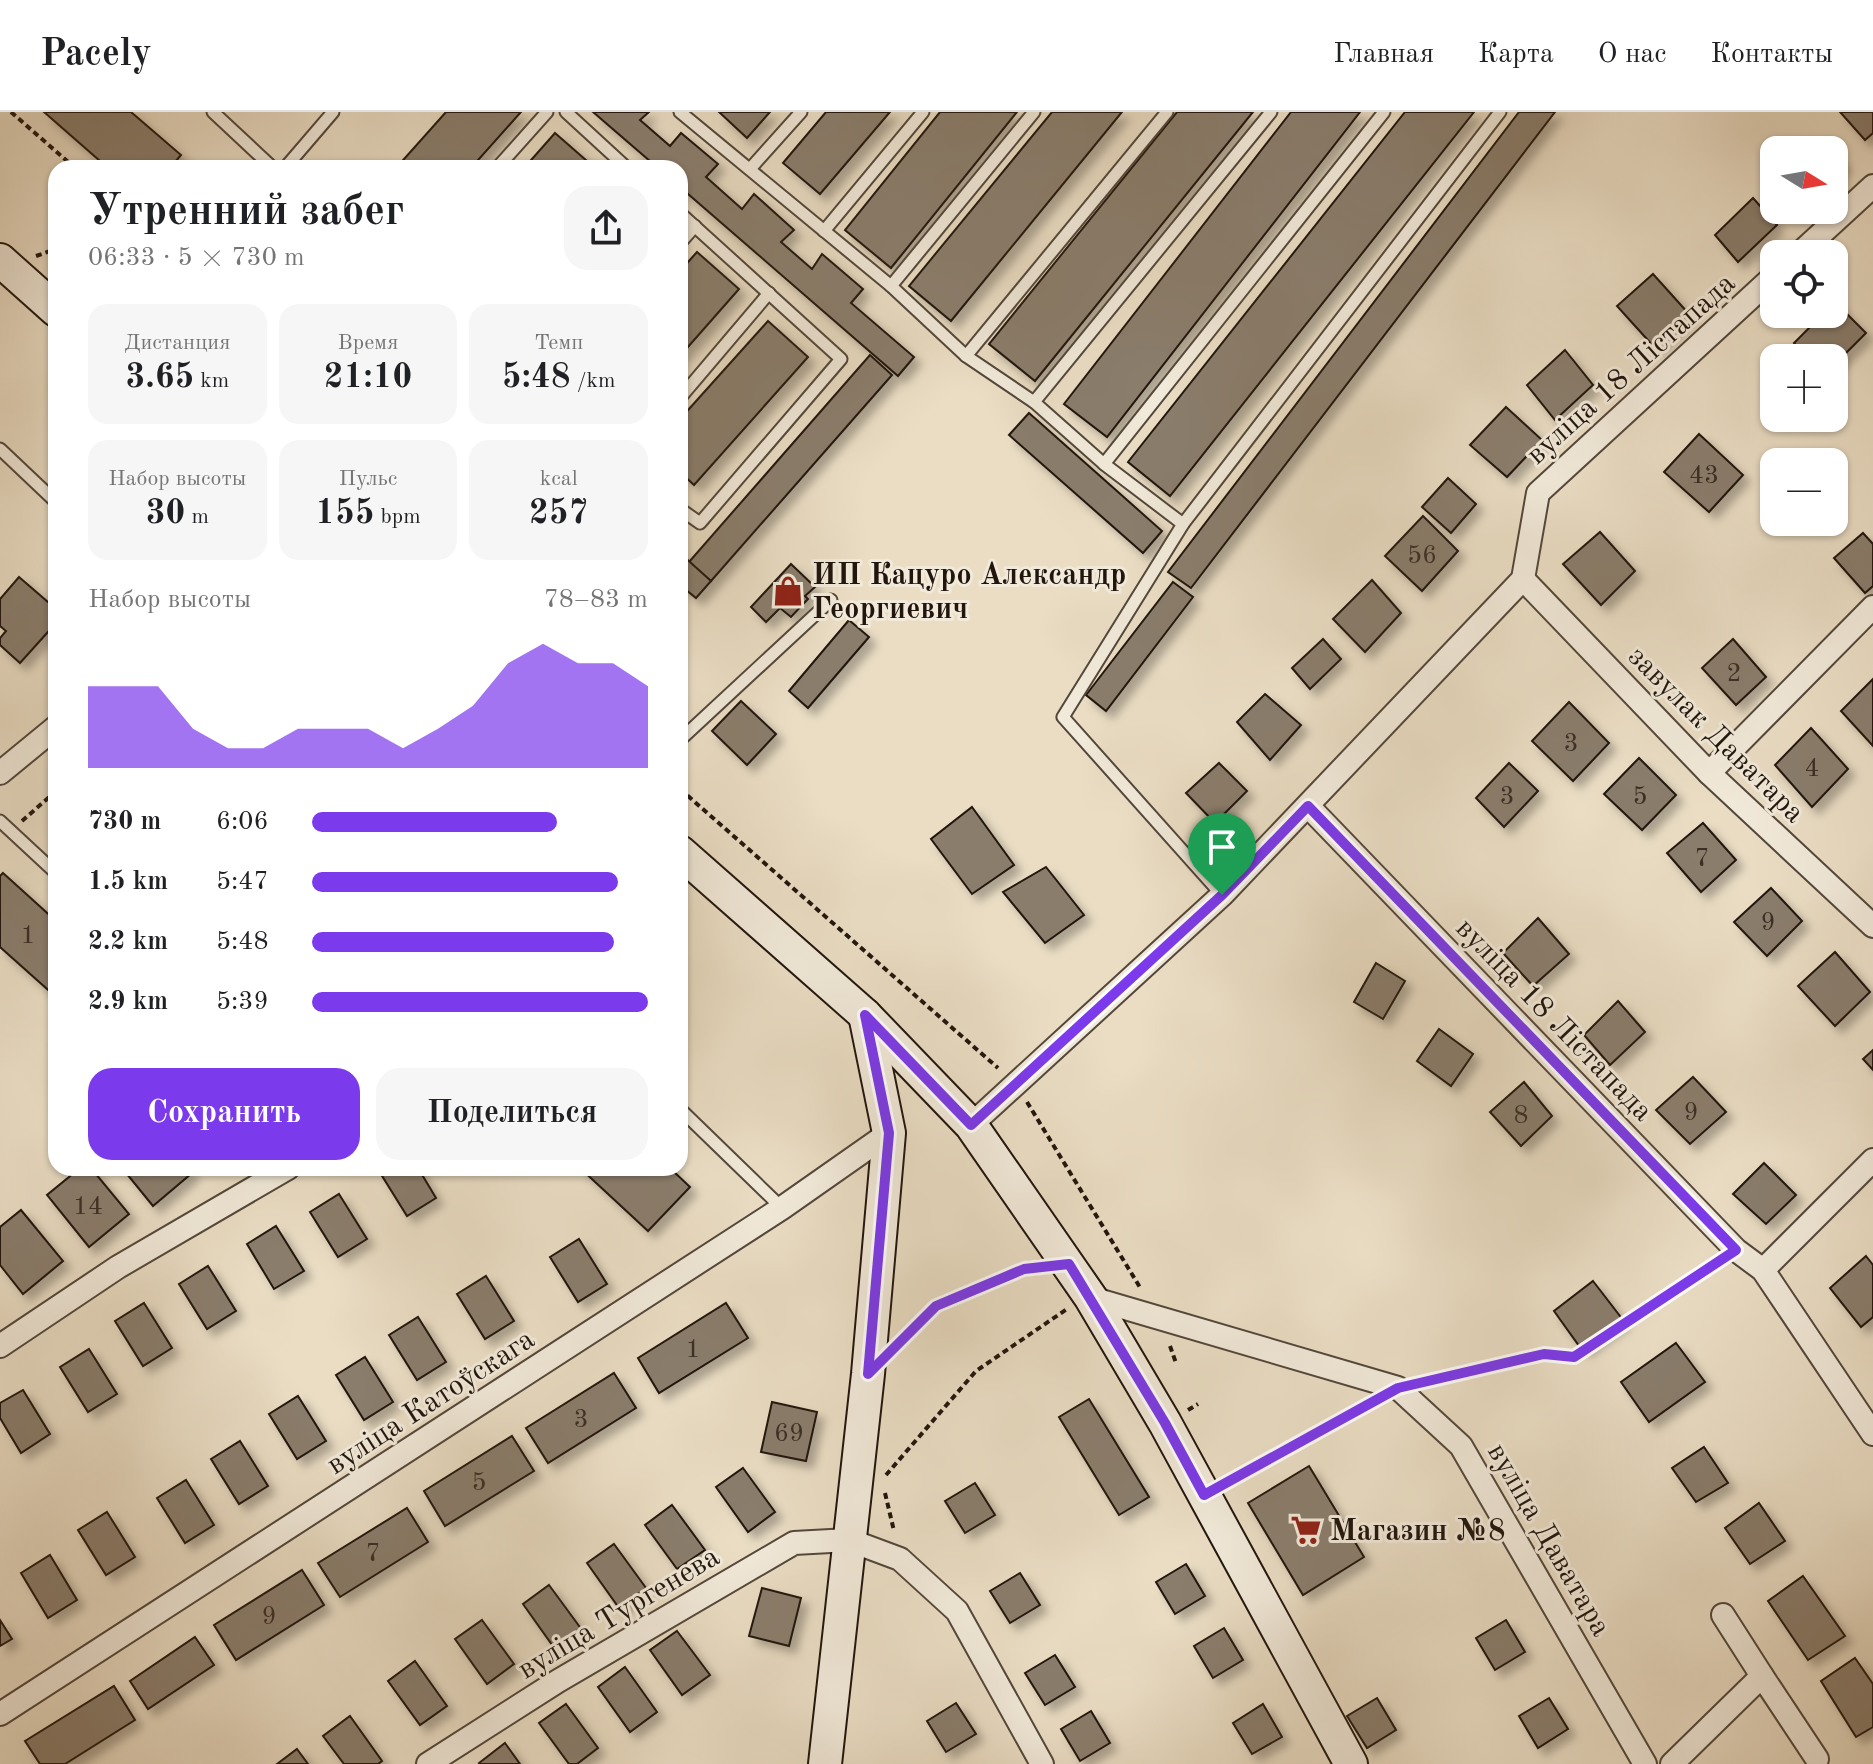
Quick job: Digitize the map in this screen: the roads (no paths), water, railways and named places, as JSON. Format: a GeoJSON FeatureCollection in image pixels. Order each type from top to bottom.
{"type":"FeatureCollection","features":[{"type":"Feature","properties":{"kind":"street"},"geometry":{"type":"LineString","coordinates":[[1814,240],[1873,186]]}},
{"type":"Feature","properties":{"kind":"street"},"geometry":{"type":"LineString","coordinates":[[0,260],[48,303]]}},
{"type":"Feature","properties":{"kind":"street","name":"вуліца 18 Лістапада"},"geometry":{"type":"LineString","coordinates":[[1523,579],[1538,493],[1760,289]]}},
{"type":"Feature","properties":{"kind":"street"},"geometry":{"type":"LineString","coordinates":[[971,1125],[1222,895],[1523,579]]}},
{"type":"Feature","properties":{"kind":"street","name":"завулак Даватара"},"geometry":{"type":"LineString","coordinates":[[1523,579],[1709,773],[1873,926]]}},
{"type":"Feature","properties":{"kind":"street"},"geometry":{"type":"LineString","coordinates":[[1709,773],[1873,607]]}},
{"type":"Feature","properties":{"kind":"street"},"geometry":{"type":"LineString","coordinates":[[0,773],[48,734]]}},
{"type":"Feature","properties":{"kind":"street","name":"вуліца 18 Лістапада"},"geometry":{"type":"LineString","coordinates":[[1308,806],[1736,1250],[1763,1270],[1873,1434]]}},
{"type":"Feature","properties":{"kind":"street"},"geometry":{"type":"LineString","coordinates":[[688,859],[865,1015],[971,1125],[1091,1298],[1204,1495],[1351,1764]]}},
{"type":"Feature","properties":{"kind":"street"},"geometry":{"type":"LineString","coordinates":[[825,1764],[868,1374],[889,1133],[865,1015]]}},
{"type":"Feature","properties":{"kind":"street","name":"вуліца Катоўскага"},"geometry":{"type":"LineString","coordinates":[[0,1714],[782,1208],[889,1133]]}},
{"type":"Feature","properties":{"kind":"street"},"geometry":{"type":"LineString","coordinates":[[1763,1270],[1873,1160]]}},
{"type":"Feature","properties":{"kind":"street"},"geometry":{"type":"LineString","coordinates":[[0,1346],[118,1267],[274,1176]]}},
{"type":"Feature","properties":{"kind":"street","name":"вуліца Даватара"},"geometry":{"type":"LineString","coordinates":[[1091,1298],[1398,1388],[1461,1446],[1645,1764]]}},
{"type":"Feature","properties":{"kind":"street"},"geometry":{"type":"LineString","coordinates":[[849,1540],[900,1559],[957,1611],[1042,1764]]}},
{"type":"Feature","properties":{"kind":"street","name":"вуліца Тургенева"},"geometry":{"type":"LineString","coordinates":[[428,1764],[558,1681],[794,1543],[849,1540]]}},
{"type":"Feature","properties":{"kind":"street"},"geometry":{"type":"LineString","coordinates":[[1723,1615],[1817,1759]]}},
{"type":"Feature","properties":{"kind":"street"},"geometry":{"type":"LineString","coordinates":[[1672,1764],[1762,1676]]}},
{"type":"Feature","properties":{"kind":"lane"},"geometry":{"type":"LineString","coordinates":[[213,112],[264,160]]}},
{"type":"Feature","properties":{"kind":"lane"},"geometry":{"type":"LineString","coordinates":[[292,160],[333,112]]}},
{"type":"Feature","properties":{"kind":"lane"},"geometry":{"type":"LineString","coordinates":[[504,160],[547,112]]}},
{"type":"Feature","properties":{"kind":"lane"},"geometry":{"type":"LineString","coordinates":[[566,112],[617,160]]}},
{"type":"Feature","properties":{"kind":"lane"},"geometry":{"type":"LineString","coordinates":[[680,112],[891,286],[966,356],[1034,402],[1104,464],[1183,524]]}},
{"type":"Feature","properties":{"kind":"lane"},"geometry":{"type":"LineString","coordinates":[[750,169],[801,112]]}},
{"type":"Feature","properties":{"kind":"lane"},"geometry":{"type":"LineString","coordinates":[[824,231],[923,112]]}},
{"type":"Feature","properties":{"kind":"lane"},"geometry":{"type":"LineString","coordinates":[[891,286],[1034,112]]}},
{"type":"Feature","properties":{"kind":"lane"},"geometry":{"type":"LineString","coordinates":[[966,356],[1167,112]]}},
{"type":"Feature","properties":{"kind":"lane"},"geometry":{"type":"LineString","coordinates":[[1034,402],[1271,112]]}},
{"type":"Feature","properties":{"kind":"lane"},"geometry":{"type":"LineString","coordinates":[[1104,464],[1384,112]]}},
{"type":"Feature","properties":{"kind":"lane"},"geometry":{"type":"LineString","coordinates":[[1222,895],[1063,717],[1183,524],[1500,112]]}},
{"type":"Feature","properties":{"kind":"lane"},"geometry":{"type":"LineString","coordinates":[[688,220],[841,359],[700,523],[688,515]]}},
{"type":"Feature","properties":{"kind":"lane"},"geometry":{"type":"LineString","coordinates":[[688,234],[695,226]]}},
{"type":"Feature","properties":{"kind":"lane"},"geometry":{"type":"LineString","coordinates":[[688,389],[769,293]]}},
{"type":"Feature","properties":{"kind":"lane"},"geometry":{"type":"LineString","coordinates":[[0,449],[48,494]]}},
{"type":"Feature","properties":{"kind":"lane"},"geometry":{"type":"LineString","coordinates":[[688,733],[831,600]]}},
{"type":"Feature","properties":{"kind":"lane"},"geometry":{"type":"LineString","coordinates":[[0,821],[48,866]]}},
{"type":"Feature","properties":{"kind":"lane"},"geometry":{"type":"LineString","coordinates":[[688,1117],[782,1208]]}},
{"type":"Feature","properties":{"kind":"lane"},"geometry":{"type":"LineString","coordinates":[[868,1374],[936,1306],[1024,1269],[1069,1264]]}},
{"type":"Feature","properties":{"kind":"place","name":"ИП Кацуро Александр Георгиевич"},"geometry":{"type":"Point","coordinates":[788,591]}},
{"type":"Feature","properties":{"kind":"place","name":"Магазин №8"},"geometry":{"type":"Point","coordinates":[1306,1530]}}]}
